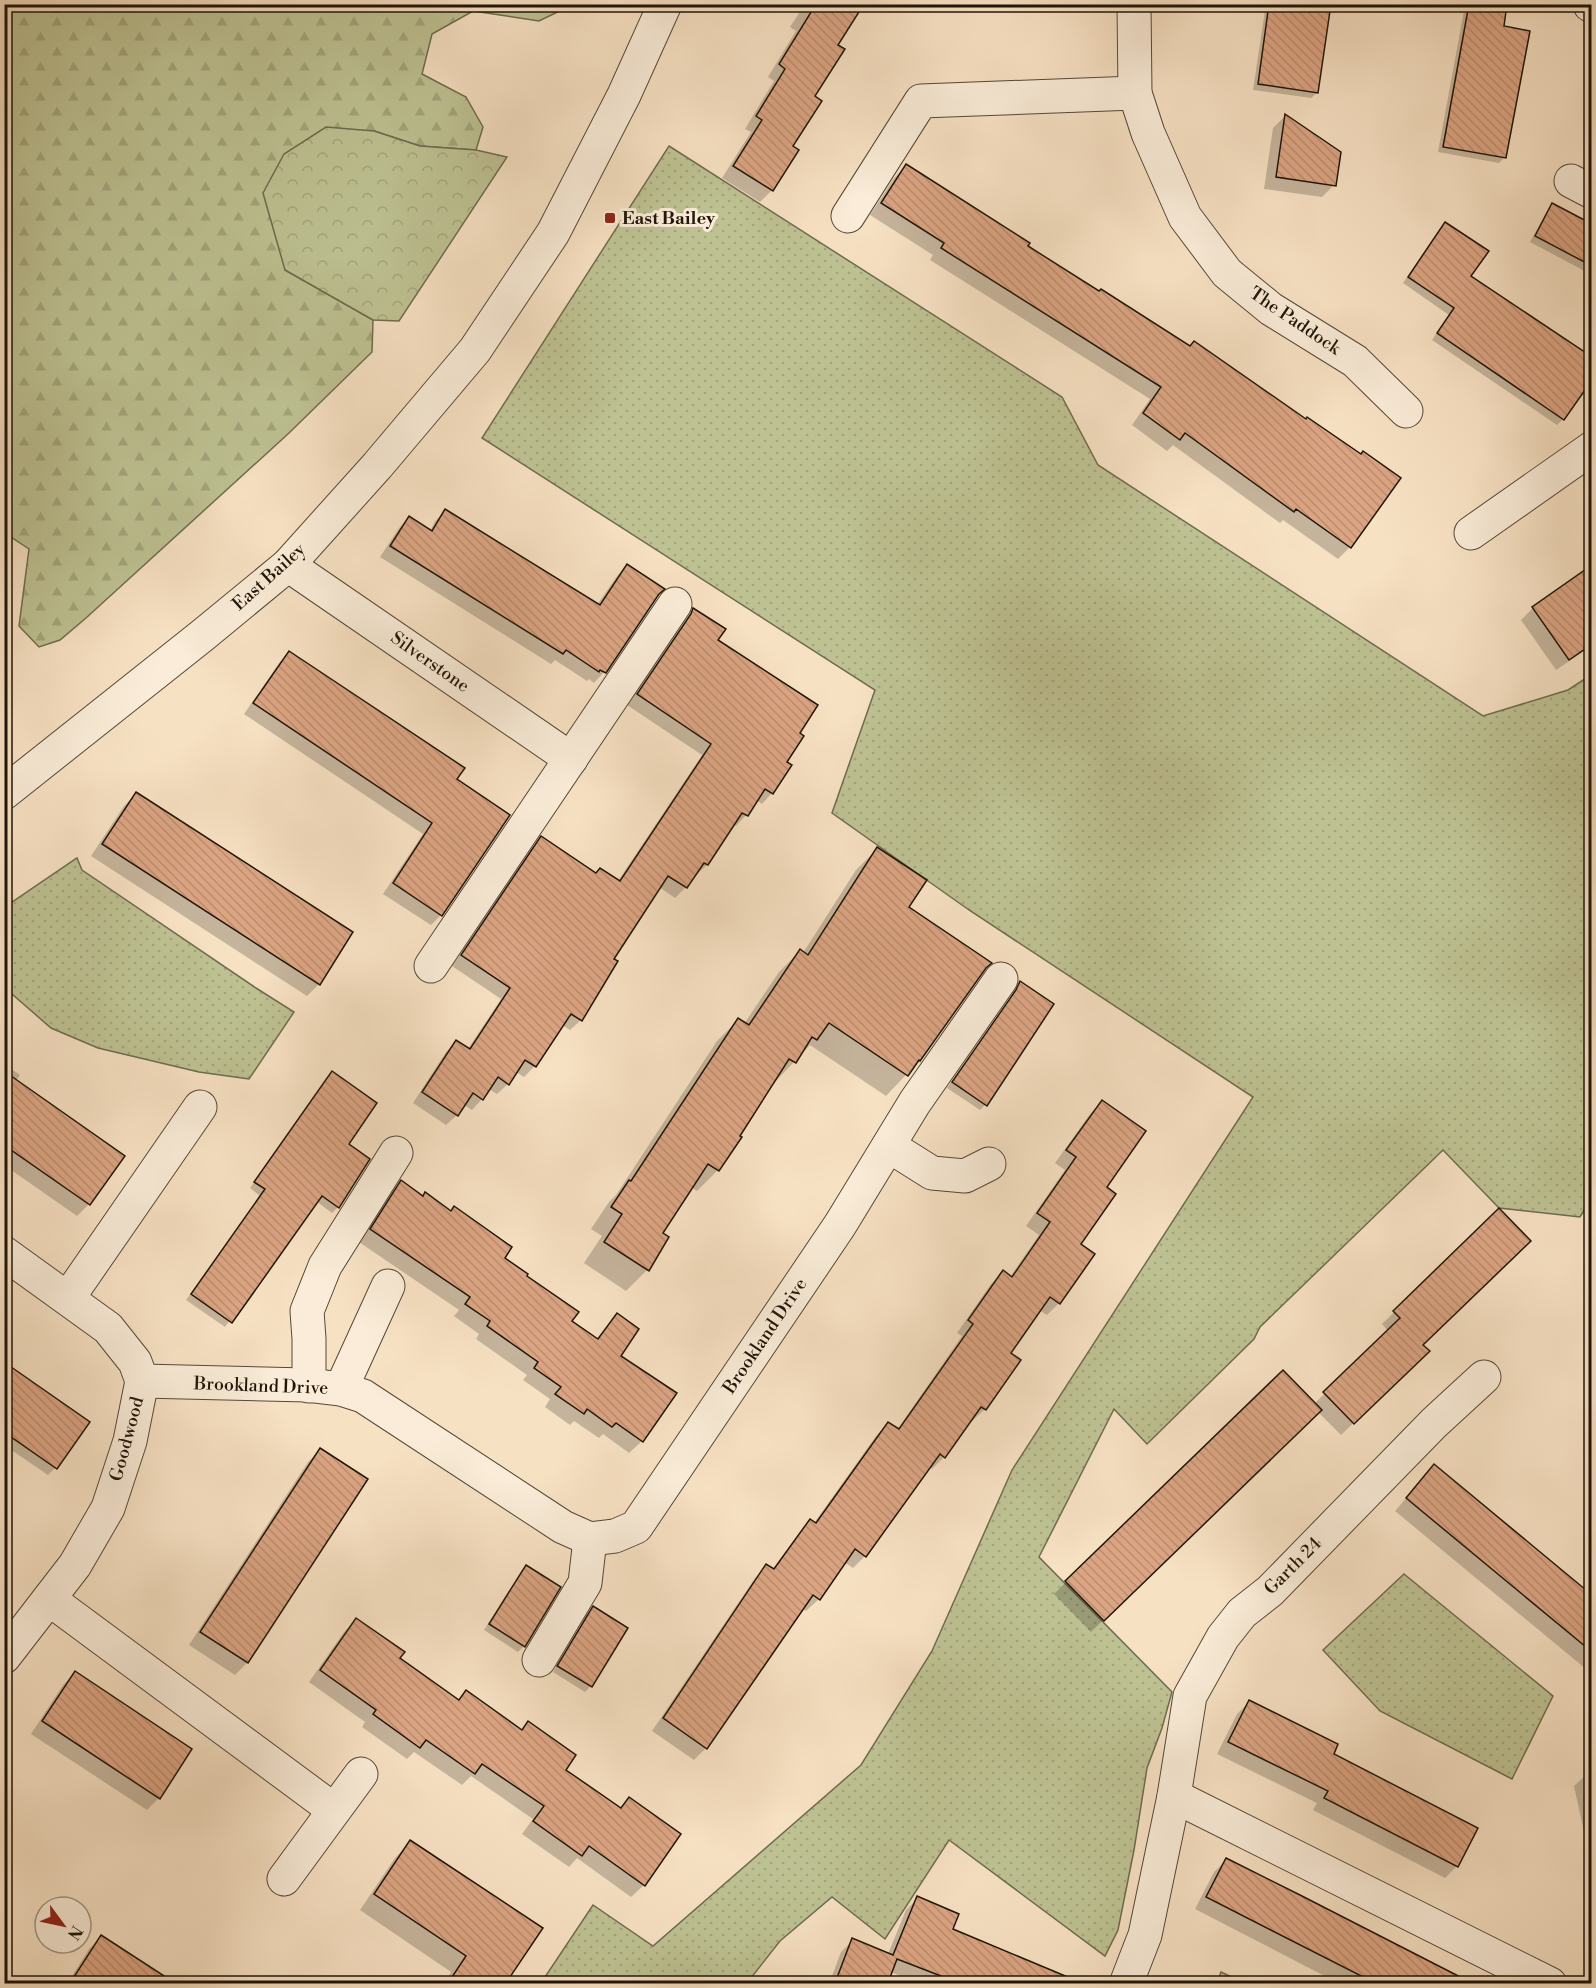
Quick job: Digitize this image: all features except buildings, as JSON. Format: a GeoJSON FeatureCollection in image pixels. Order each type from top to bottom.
{"type":"FeatureCollection","features":[{"type":"Feature","properties":{"kind":"street","name":"East Bailey"},"geometry":{"type":"LineString","coordinates":[[4,793],[288,565],[475,350],[553,233],[624,95],[665,4]]}},
{"type":"Feature","properties":{"kind":"street","name":"The Paddock"},"geometry":{"type":"LineString","coordinates":[[1134,4],[1136,93],[1148,133],[1185,218],[1227,273],[1270,309],[1355,361],[1406,411]]}},
{"type":"Feature","properties":{"kind":"street"},"geometry":{"type":"LineString","coordinates":[[848,216],[921,101],[1136,93]]}},
{"type":"Feature","properties":{"kind":"street"},"geometry":{"type":"LineString","coordinates":[[1471,533],[1592,448]]}},
{"type":"Feature","properties":{"kind":"street","name":"Silverstone"},"geometry":{"type":"LineString","coordinates":[[288,565],[571,759]]}},
{"type":"Feature","properties":{"kind":"street"},"geometry":{"type":"LineString","coordinates":[[431,966],[675,604]]}},
{"type":"Feature","properties":{"kind":"street","name":"Brookland Drive"},"geometry":{"type":"LineString","coordinates":[[142,1382],[325,1387],[363,1396],[563,1527],[590,1539],[615,1536],[636,1527],[840,1225],[915,1102],[1000,980]]}},
{"type":"Feature","properties":{"kind":"street"},"geometry":{"type":"LineString","coordinates":[[68,1298],[200,1107]]}},
{"type":"Feature","properties":{"kind":"street"},"geometry":{"type":"LineString","coordinates":[[889,1146],[932,1173],[965,1176],[989,1164]]}},
{"type":"Feature","properties":{"kind":"street"},"geometry":{"type":"LineString","coordinates":[[325,1387],[307,1311],[325,1266],[396,1154]]}},
{"type":"Feature","properties":{"kind":"street","name":"Goodwood"},"geometry":{"type":"LineString","coordinates":[[4,1253],[108,1328],[135,1362],[142,1382],[130,1441],[108,1508],[75,1565],[4,1657]]}},
{"type":"Feature","properties":{"kind":"street"},"geometry":{"type":"LineString","coordinates":[[325,1387],[388,1286]]}},
{"type":"Feature","properties":{"kind":"street","name":"Garth 24"},"geometry":{"type":"LineString","coordinates":[[1126,1983],[1145,1935],[1174,1796],[1190,1696],[1223,1637],[1242,1613],[1270,1592],[1434,1423],[1484,1377]]}},
{"type":"Feature","properties":{"kind":"street"},"geometry":{"type":"LineString","coordinates":[[538,1660],[585,1583],[590,1539]]}},
{"type":"Feature","properties":{"kind":"street"},"geometry":{"type":"LineString","coordinates":[[49,1599],[334,1810]]}},
{"type":"Feature","properties":{"kind":"street"},"geometry":{"type":"LineString","coordinates":[[284,1879],[361,1774]]}},
{"type":"Feature","properties":{"kind":"street"},"geometry":{"type":"LineString","coordinates":[[1174,1796],[1550,1983]]}},
{"type":"Feature","properties":{"kind":"green space"},"geometry":{"type":"Polygon","coordinates":[[[88,4],[572,5],[539,21],[473,11],[432,34],[422,74],[466,97],[483,127],[476,150],[420,146],[374,131],[285,270],[373,320],[372,352],[289,433],[86,618],[60,640],[39,647],[19,626],[29,549],[5,533],[4,5],[40,5],[55,12],[88,7],[88,4]]]}},
{"type":"Feature","properties":{"kind":"green space"},"geometry":{"type":"Polygon","coordinates":[[[326,127],[374,131],[420,146],[476,150],[507,157],[399,321],[373,320],[285,270],[263,193],[284,154],[326,127]]]}},
{"type":"Feature","properties":{"kind":"green space"},"geometry":{"type":"Polygon","coordinates":[[[669,146],[1062,397],[1098,465],[1483,716],[1568,690],[1591,675],[1592,1197],[1580,1217],[1499,1208],[1443,1150],[1260,1327],[1254,1339],[1147,1444],[1114,1409],[1039,1557],[1172,1692],[1147,1768],[1118,1930],[1105,1956],[949,1840],[885,1939],[832,1897],[780,1941],[747,1983],[541,1983],[593,1905],[653,1946],[861,1765],[932,1651],[1012,1470],[1253,1097],[969,910],[832,813],[875,690],[482,438],[669,146]]]}},
{"type":"Feature","properties":{"kind":"green space"},"geometry":{"type":"Polygon","coordinates":[[[77,858],[82,870],[294,1012],[249,1079],[199,1072],[98,1048],[51,1028],[5,988],[5,905],[77,858]]]}},
{"type":"Feature","properties":{"kind":"green space"},"geometry":{"type":"Polygon","coordinates":[[[1404,1574],[1553,1696],[1512,1779],[1380,1711],[1323,1650],[1404,1574]]]}},
{"type":"Feature","properties":{"kind":"green space"},"geometry":{"type":"Polygon","coordinates":[[[1221,1972],[1244,1983],[1217,1983],[1221,1972]]]}},
{"type":"Feature","properties":{"kind":"place","name":"East Bailey"},"geometry":{"type":"Point","coordinates":[610,218]}}]}
